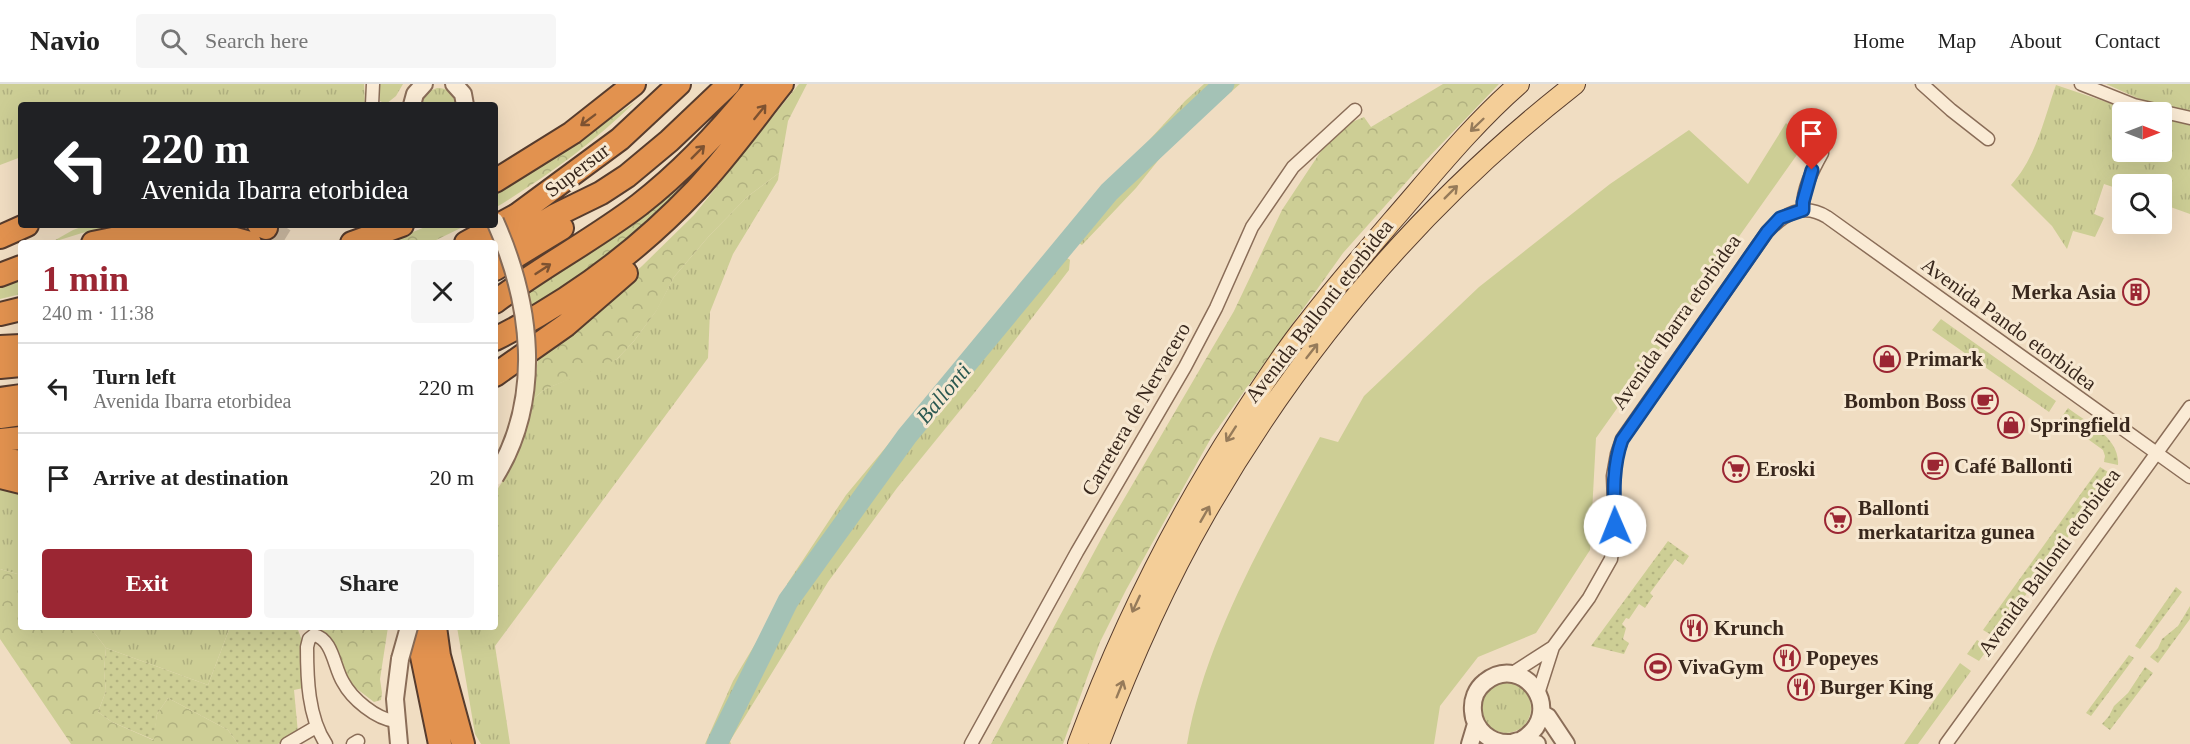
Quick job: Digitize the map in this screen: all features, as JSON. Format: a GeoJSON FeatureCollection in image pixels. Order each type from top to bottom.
{"type":"FeatureCollection","features":[{"type":"Feature","properties":{"kind":"highway"},"geometry":{"type":"LineString","coordinates":[[498,179],[572,133],[634,84]]}},
{"type":"Feature","properties":{"kind":"highway","name":"Supersur"},"geometry":{"type":"LineString","coordinates":[[498,225],[517,215],[620,139],[679,84]]}},
{"type":"Feature","properties":{"kind":"highway"},"geometry":{"type":"LineString","coordinates":[[498,267],[562,228],[602,193],[627,176],[669,141],[729,84]]}},
{"type":"Feature","properties":{"kind":"highway"},"geometry":{"type":"LineString","coordinates":[[498,300],[619,219],[660,188],[703,147],[758,84]]}},
{"type":"Feature","properties":{"kind":"highway"},"geometry":{"type":"LineString","coordinates":[[498,337],[567,300],[635,248],[696,190],[782,84]]}},
{"type":"Feature","properties":{"kind":"highway"},"geometry":{"type":"LineString","coordinates":[[498,373],[566,325],[632,268],[689,208],[696,190]]}},
{"type":"Feature","properties":{"kind":"highway","name":"Supersur"},"geometry":{"type":"LineString","coordinates":[[498,249],[554,216],[602,193]]}},
{"type":"Feature","properties":{"kind":"highway"},"geometry":{"type":"LineString","coordinates":[[0,237],[20,228]]}},
{"type":"Feature","properties":{"kind":"highway"},"geometry":{"type":"LineString","coordinates":[[360,240],[394,228]]}},
{"type":"Feature","properties":{"kind":"highway","name":"Supersur"},"geometry":{"type":"LineString","coordinates":[[471,240],[493,228]]}},
{"type":"Feature","properties":{"kind":"highway"},"geometry":{"type":"LineString","coordinates":[[109,240],[151,232],[259,232]]}},
{"type":"Feature","properties":{"kind":"highway"},"geometry":{"type":"LineString","coordinates":[[0,275],[18,268]]}},
{"type":"Feature","properties":{"kind":"highway"},"geometry":{"type":"LineString","coordinates":[[0,314],[18,310]]}},
{"type":"Feature","properties":{"kind":"highway"},"geometry":{"type":"LineString","coordinates":[[0,347],[18,346]]}},
{"type":"Feature","properties":{"kind":"highway"},"geometry":{"type":"LineString","coordinates":[[0,367],[18,366]]}},
{"type":"Feature","properties":{"kind":"highway"},"geometry":{"type":"LineString","coordinates":[[0,399],[18,396]]}},
{"type":"Feature","properties":{"kind":"highway"},"geometry":{"type":"LineString","coordinates":[[0,417],[18,414]]}},
{"type":"Feature","properties":{"kind":"highway"},"geometry":{"type":"LineString","coordinates":[[8,465],[18,444]]}},
{"type":"Feature","properties":{"kind":"highway"},"geometry":{"type":"LineString","coordinates":[[402,630],[414,659],[425,704],[439,740]]}},
{"type":"Feature","properties":{"kind":"highway"},"geometry":{"type":"LineString","coordinates":[[417,630],[439,740]]}},
{"type":"Feature","properties":{"kind":"highway"},"geometry":{"type":"LineString","coordinates":[[435,630],[439,656],[463,744]]}},
{"type":"Feature","properties":{"kind":"highway"},"geometry":{"type":"LineString","coordinates":[[445,630],[463,744]]}},
{"type":"Feature","properties":{"kind":"main road","name":"Avenida Ballonti etorbidea"},"geometry":{"type":"LineString","coordinates":[[1078,744],[1118,642],[1164,547],[1203,477],[1264,382],[1307,323],[1390,224],[1468,133],[1519,84]]}},
{"type":"Feature","properties":{"kind":"main road","name":"Avenida Ballonti etorbidea"},"geometry":{"type":"LineString","coordinates":[[1099,744],[1137,650],[1204,514],[1257,429],[1300,368],[1364,286],[1410,233],[1535,115],[1575,84]]}},
{"type":"Feature","properties":{"kind":"street"},"geometry":{"type":"LineString","coordinates":[[372,102],[373,84]]}},
{"type":"Feature","properties":{"kind":"street"},"geometry":{"type":"LineString","coordinates":[[454,84],[463,94],[464,102]]}},
{"type":"Feature","properties":{"kind":"street"},"geometry":{"type":"LineString","coordinates":[[1922,84],[1988,139]]}},
{"type":"Feature","properties":{"kind":"street"},"geometry":{"type":"LineString","coordinates":[[2081,84],[2134,105],[2190,118]]}},
{"type":"Feature","properties":{"kind":"street","name":"Carretera de Nervacero"},"geometry":{"type":"LineString","coordinates":[[971,744],[1077,552],[1185,367],[1216,308],[1252,227],[1293,167],[1355,110]]}},
{"type":"Feature","properties":{"kind":"street"},"geometry":{"type":"LineString","coordinates":[[1803,210],[1812,170],[1822,153]]}},
{"type":"Feature","properties":{"kind":"street","name":"Avenida Pando etorbidea"},"geometry":{"type":"LineString","coordinates":[[1803,210],[1818,212],[1827,217],[2190,477]]}},
{"type":"Feature","properties":{"kind":"street","name":"Avenida Ibarra etorbidea"},"geometry":{"type":"LineString","coordinates":[[1553,647],[1589,597],[1611,559],[1615,526],[1613,476],[1622,440],[1767,232],[1780,218],[1803,210]]}},
{"type":"Feature","properties":{"kind":"street"},"geometry":{"type":"LineString","coordinates":[[498,228],[507,247],[520,290],[527,332],[528,359],[527,382],[518,426],[498,471]]}},
{"type":"Feature","properties":{"kind":"street","name":"Avenida Ballonti etorbidea"},"geometry":{"type":"LineString","coordinates":[[1950,743],[2190,407]]}},
{"type":"Feature","properties":{"kind":"street"},"geometry":{"type":"LineString","coordinates":[[399,744],[395,721],[395,699],[400,659],[408,630]]}},
{"type":"Feature","properties":{"kind":"street"},"geometry":{"type":"LineString","coordinates":[[326,744],[316,727],[307,661],[308,642],[314,635],[320,637],[327,645],[343,683],[368,710],[380,718],[395,721]]}},
{"type":"Feature","properties":{"kind":"street"},"geometry":{"type":"LineString","coordinates":[[1511,674],[1553,647]]}},
{"type":"Feature","properties":{"kind":"street"},"geometry":{"type":"LineString","coordinates":[[1538,694],[1553,647]]}},
{"type":"Feature","properties":{"kind":"street"},"geometry":{"type":"LineString","coordinates":[[1520,741],[1534,730],[1541,713],[1538,694],[1532,684],[1522,677],[1500,674],[1482,684],[1476,693],[1473,703],[1476,724],[1490,739],[1499,743],[1520,741],[1537,744]]}},
{"type":"Feature","properties":{"kind":"street"},"geometry":{"type":"LineString","coordinates":[[1541,713],[1548,717],[1566,744]]}},
{"type":"Feature","properties":{"kind":"street"},"geometry":{"type":"LineString","coordinates":[[1470,744],[1476,724]]}},
{"type":"Feature","properties":{"kind":"street"},"geometry":{"type":"LineString","coordinates":[[287,744],[316,727]]}},
{"type":"Feature","properties":{"kind":"green space"},"geometry":{"type":"Polygon","coordinates":[[[0,84],[364,84],[365,102],[18,102],[18,158],[0,165],[0,84]]]}},
{"type":"Feature","properties":{"kind":"green space"},"geometry":{"type":"Polygon","coordinates":[[[380,84],[403,84],[396,96],[388,102],[380,101],[380,84]]]}},
{"type":"Feature","properties":{"kind":"green space"},"geometry":{"type":"Polygon","coordinates":[[[799,84],[807,84],[788,121],[779,173],[747,197],[709,236],[674,277],[657,310],[617,359],[545,389],[532,400],[538,359],[642,266],[694,215],[799,84]]]}},
{"type":"Feature","properties":{"kind":"green space"},"geometry":{"type":"Polygon","coordinates":[[[1204,84],[1240,84],[1173,142],[1136,188],[1082,245],[1064,233],[1185,101],[1204,84]]]}},
{"type":"Feature","properties":{"kind":"green space"},"geometry":{"type":"Polygon","coordinates":[[[1443,84],[1499,84],[1426,160],[1343,253],[1211,438],[1126,590],[1100,642],[1063,744],[991,744],[1107,528],[1234,311],[1282,210],[1325,145],[1352,122],[1364,117],[1371,127],[1443,84]]]}},
{"type":"Feature","properties":{"kind":"green space"},"geometry":{"type":"Polygon","coordinates":[[[2106,84],[2190,84],[2190,112],[2172,108],[2172,102],[2144,101],[2106,84]]]}},
{"type":"Feature","properties":{"kind":"green space"},"geometry":{"type":"Polygon","coordinates":[[[2056,85],[2112,104],[2112,162],[2172,162],[2172,118],[2190,121],[2190,214],[2172,208],[2172,174],[2112,174],[2112,187],[2104,184],[2094,214],[2104,218],[2095,237],[2073,231],[2067,249],[2052,226],[2011,185],[2027,163],[2056,85]]]}},
{"type":"Feature","properties":{"kind":"green space"},"geometry":{"type":"Polygon","coordinates":[[[437,88],[445,89],[451,92],[456,102],[422,102],[427,92],[437,88]]]}},
{"type":"Feature","properties":{"kind":"green space"},"geometry":{"type":"Polygon","coordinates":[[[635,102],[568,159],[498,206],[498,190],[552,159],[635,102]]]}},
{"type":"Feature","properties":{"kind":"green space"},"geometry":{"type":"Polygon","coordinates":[[[1786,123],[1806,142],[1596,438],[1590,550],[1536,633],[1478,657],[1440,706],[1434,744],[1187,744],[1208,665],[1224,625],[1260,547],[1320,437],[1338,442],[1364,396],[1479,287],[1610,184],[1689,130],[1748,184],[1786,123]]]}},
{"type":"Feature","properties":{"kind":"green space"},"geometry":{"type":"Polygon","coordinates":[[[779,173],[778,180],[733,254],[710,312],[708,358],[495,646],[510,744],[481,744],[475,734],[458,630],[498,630],[498,488],[506,476],[532,400],[545,389],[617,359],[634,341],[656,311],[674,277],[747,197],[779,173]]]}},
{"type":"Feature","properties":{"kind":"green space"},"geometry":{"type":"Polygon","coordinates":[[[679,189],[659,217],[528,316],[523,294],[635,222],[679,189]]]}},
{"type":"Feature","properties":{"kind":"green space"},"geometry":{"type":"Polygon","coordinates":[[[79,228],[106,228],[55,240],[79,228]]]}},
{"type":"Feature","properties":{"kind":"green space"},"geometry":{"type":"Polygon","coordinates":[[[423,228],[461,228],[436,240],[393,240],[423,228]]]}},
{"type":"Feature","properties":{"kind":"green space"},"geometry":{"type":"Polygon","coordinates":[[[1052,248],[1070,260],[1069,270],[897,488],[828,582],[730,741],[731,744],[705,744],[733,681],[787,591],[787,584],[846,495],[1052,248]]]}},
{"type":"Feature","properties":{"kind":"green space"},"geometry":{"type":"Polygon","coordinates":[[[18,275],[18,295],[0,299],[0,283],[18,275]]]}},
{"type":"Feature","properties":{"kind":"green space"},"geometry":{"type":"Polygon","coordinates":[[[1941,319],[2056,401],[2049,412],[1932,330],[1941,319]]]}},
{"type":"Feature","properties":{"kind":"green space"},"geometry":{"type":"Polygon","coordinates":[[[2068,408],[2093,425],[2108,439],[2114,446],[2118,465],[2104,462],[2103,450],[2060,419],[2068,408]]]}},
{"type":"Feature","properties":{"kind":"green space"},"geometry":{"type":"Polygon","coordinates":[[[2100,467],[2113,475],[1995,637],[1983,630],[2100,467]]]}},
{"type":"Feature","properties":{"kind":"green space"},"geometry":{"type":"Polygon","coordinates":[[[0,486],[18,491],[18,574],[0,569],[0,486]]]}},
{"type":"Feature","properties":{"kind":"green space"},"geometry":{"type":"Polygon","coordinates":[[[1668,541],[1689,556],[1683,565],[1675,559],[1650,593],[1653,596],[1645,608],[1639,604],[1629,619],[1626,618],[1622,624],[1626,628],[1623,639],[1629,643],[1624,654],[1591,646],[1668,541]]]}},
{"type":"Feature","properties":{"kind":"green space"},"geometry":{"type":"Polygon","coordinates":[[[0,569],[18,574],[18,630],[92,630],[106,648],[104,671],[106,691],[98,712],[112,722],[153,740],[157,714],[168,698],[228,730],[238,744],[71,744],[0,639],[0,569]]]}},
{"type":"Feature","properties":{"kind":"green space"},"geometry":{"type":"Polygon","coordinates":[[[2176,587],[2182,592],[2140,649],[2135,646],[2176,587]]]}},
{"type":"Feature","properties":{"kind":"green space"},"geometry":{"type":"Polygon","coordinates":[[[2190,606],[2190,619],[2158,663],[2150,657],[2162,639],[2178,626],[2190,606]]]}},
{"type":"Feature","properties":{"kind":"green space"},"geometry":{"type":"Polygon","coordinates":[[[92,630],[229,630],[208,685],[106,648],[92,630]]]}},
{"type":"Feature","properties":{"kind":"green space"},"geometry":{"type":"Polygon","coordinates":[[[229,630],[298,630],[305,649],[308,687],[294,690],[298,733],[278,744],[238,744],[228,730],[168,698],[157,714],[154,740],[112,722],[98,712],[106,691],[104,671],[106,648],[208,685],[229,630]]]}},
{"type":"Feature","properties":{"kind":"green space"},"geometry":{"type":"Polygon","coordinates":[[[322,630],[388,630],[380,679],[381,700],[374,702],[348,682],[322,630]]]}},
{"type":"Feature","properties":{"kind":"green space"},"geometry":{"type":"Polygon","coordinates":[[[1977,640],[1989,647],[1979,661],[1967,654],[1977,640]]]}},
{"type":"Feature","properties":{"kind":"green space"},"geometry":{"type":"Polygon","coordinates":[[[2129,655],[2134,658],[2091,716],[2086,713],[2129,655]]]}},
{"type":"Feature","properties":{"kind":"green space"},"geometry":{"type":"Polygon","coordinates":[[[1960,663],[1971,671],[1918,744],[1904,744],[1960,663]]]}},
{"type":"Feature","properties":{"kind":"green space"},"geometry":{"type":"Polygon","coordinates":[[[2145,667],[2153,673],[2110,730],[2102,724],[2114,706],[2128,693],[2145,667]]]}},
{"type":"Feature","properties":{"kind":"green space"},"geometry":{"type":"Polygon","coordinates":[[[1506,683],[1524,690],[1531,708],[1524,726],[1506,733],[1488,726],[1481,708],[1488,690],[1506,683]]]}},
{"type":"Feature","properties":{"kind":"waterway","name":"Ballonti"},"geometry":{"type":"LineString","coordinates":[[717,744],[788,601],[907,436],[1109,192],[1224,84]]}},
{"type":"Feature","properties":{"kind":"tunnel"},"geometry":{"type":"LineString","coordinates":[[266,228],[285,240]]}},
{"type":"Feature","properties":{"kind":"place","name":"Merka Asia"},"geometry":{"type":"Point","coordinates":[2136,292]}},
{"type":"Feature","properties":{"kind":"place","name":"Primark"},"geometry":{"type":"Point","coordinates":[1887,359]}},
{"type":"Feature","properties":{"kind":"place","name":"Bombon Boss"},"geometry":{"type":"Point","coordinates":[1985,401]}},
{"type":"Feature","properties":{"kind":"place","name":"Springfield"},"geometry":{"type":"Point","coordinates":[2011,425]}},
{"type":"Feature","properties":{"kind":"place","name":"Café Ballonti"},"geometry":{"type":"Point","coordinates":[1935,466]}},
{"type":"Feature","properties":{"kind":"place","name":"Eroski"},"geometry":{"type":"Point","coordinates":[1736,469]}},
{"type":"Feature","properties":{"kind":"place","name":"Ballonti merkataritza gunea"},"geometry":{"type":"Point","coordinates":[1838,520]}},
{"type":"Feature","properties":{"kind":"place","name":"Krunch"},"geometry":{"type":"Point","coordinates":[1694,628]}},
{"type":"Feature","properties":{"kind":"place","name":"Popeyes"},"geometry":{"type":"Point","coordinates":[1787,658]}},
{"type":"Feature","properties":{"kind":"place","name":"VivaGym"},"geometry":{"type":"Point","coordinates":[1658,667]}},
{"type":"Feature","properties":{"kind":"place","name":"Burger King"},"geometry":{"type":"Point","coordinates":[1801,687]}},
{"type":"Feature","properties":{"kind":"route"},"geometry":{"type":"LineString","coordinates":[[1615,526],[1613,476],[1617,454],[1630,425],[1767,232],[1780,218],[1803,210],[1812,170]]}}]}
